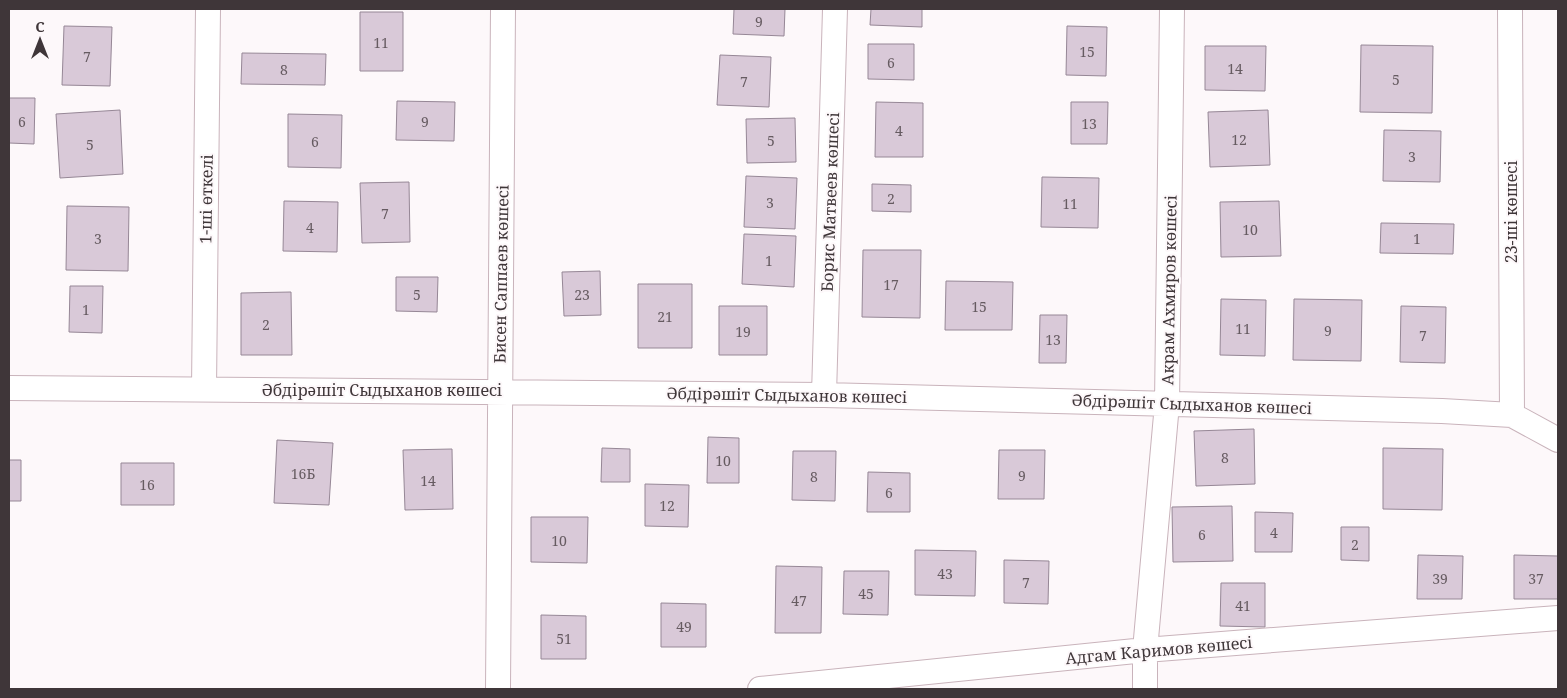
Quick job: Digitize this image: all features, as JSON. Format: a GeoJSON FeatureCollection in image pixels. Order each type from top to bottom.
{"type":"FeatureCollection","features":[{"type":"Feature","properties":{"kind":"street","name":"1-ші өткелі"},"geometry":{"type":"LineString","coordinates":[[204,389],[208,9]]}},
{"type":"Feature","properties":{"kind":"street","name":"Бисен Саппаев көшесі"},"geometry":{"type":"LineString","coordinates":[[498,689],[503,9]]}},
{"type":"Feature","properties":{"kind":"street","name":"Борис Матвеев көшесі"},"geometry":{"type":"LineString","coordinates":[[824,395],[835,9]]}},
{"type":"Feature","properties":{"kind":"street","name":"Акрам Ахмиров көшесі"},"geometry":{"type":"LineString","coordinates":[[1145,689],[1145,650],[1168,404],[1172,9]]}},
{"type":"Feature","properties":{"kind":"street","name":"23-шi көшесi"},"geometry":{"type":"LineString","coordinates":[[1510,9],[1512,415]]}},
{"type":"Feature","properties":{"kind":"street","name":"Әбдірәшіт Сыдыханов көшесі"},"geometry":{"type":"LineString","coordinates":[[9,388],[500,390],[824,395],[1512,415],[1558,440]]}},
{"type":"Feature","properties":{"kind":"street","name":"Адгам Каримов көшесі"},"geometry":{"type":"LineString","coordinates":[[760,689],[1145,650],[1558,618]]}},
{"type":"Feature","properties":{"kind":"building"},"geometry":{"type":"Polygon","coordinates":[[[734,9],[785,9],[784,36],[733,34],[734,9]]]}},
{"type":"Feature","properties":{"kind":"building"},"geometry":{"type":"Polygon","coordinates":[[[871,9],[922,9],[922,27],[870,25],[871,9]]]}},
{"type":"Feature","properties":{"kind":"building"},"geometry":{"type":"Polygon","coordinates":[[[360,12],[403,12],[403,71],[360,71],[360,12]]]}},
{"type":"Feature","properties":{"kind":"building"},"geometry":{"type":"Polygon","coordinates":[[[64,26],[112,27],[110,86],[62,85],[64,26]]]}},
{"type":"Feature","properties":{"kind":"building"},"geometry":{"type":"Polygon","coordinates":[[[1067,26],[1107,27],[1106,76],[1066,75],[1067,26]]]}},
{"type":"Feature","properties":{"kind":"building"},"geometry":{"type":"Polygon","coordinates":[[[868,44],[914,44],[914,80],[868,79],[868,44]]]}},
{"type":"Feature","properties":{"kind":"building"},"geometry":{"type":"Polygon","coordinates":[[[1361,45],[1433,46],[1432,113],[1360,112],[1361,45]]]}},
{"type":"Feature","properties":{"kind":"building"},"geometry":{"type":"Polygon","coordinates":[[[1205,46],[1266,46],[1265,91],[1205,90],[1205,46]]]}},
{"type":"Feature","properties":{"kind":"building"},"geometry":{"type":"Polygon","coordinates":[[[242,53],[326,54],[325,85],[241,84],[242,53]]]}},
{"type":"Feature","properties":{"kind":"building"},"geometry":{"type":"Polygon","coordinates":[[[720,55],[771,57],[769,107],[717,105],[720,55]]]}},
{"type":"Feature","properties":{"kind":"building"},"geometry":{"type":"Polygon","coordinates":[[[9,98],[35,98],[34,144],[9,143],[9,98]]]}},
{"type":"Feature","properties":{"kind":"building"},"geometry":{"type":"Polygon","coordinates":[[[397,101],[455,102],[454,141],[396,140],[397,101]]]}},
{"type":"Feature","properties":{"kind":"building"},"geometry":{"type":"Polygon","coordinates":[[[876,102],[923,103],[923,157],[875,157],[876,102]]]}},
{"type":"Feature","properties":{"kind":"building"},"geometry":{"type":"Polygon","coordinates":[[[1071,102],[1108,102],[1107,144],[1071,144],[1071,102]]]}},
{"type":"Feature","properties":{"kind":"building"},"geometry":{"type":"Polygon","coordinates":[[[120,110],[123,174],[60,178],[56,114],[120,110]]]}},
{"type":"Feature","properties":{"kind":"building"},"geometry":{"type":"Polygon","coordinates":[[[1268,110],[1270,165],[1210,167],[1208,112],[1268,110]]]}},
{"type":"Feature","properties":{"kind":"building"},"geometry":{"type":"Polygon","coordinates":[[[288,114],[342,115],[341,168],[288,167],[288,114]]]}},
{"type":"Feature","properties":{"kind":"building"},"geometry":{"type":"Polygon","coordinates":[[[795,118],[796,162],[747,163],[746,119],[795,118]]]}},
{"type":"Feature","properties":{"kind":"building"},"geometry":{"type":"Polygon","coordinates":[[[1384,130],[1441,131],[1440,182],[1383,181],[1384,130]]]}},
{"type":"Feature","properties":{"kind":"building"},"geometry":{"type":"Polygon","coordinates":[[[746,176],[797,178],[795,229],[744,227],[746,176]]]}},
{"type":"Feature","properties":{"kind":"building"},"geometry":{"type":"Polygon","coordinates":[[[1042,177],[1099,178],[1098,228],[1041,227],[1042,177]]]}},
{"type":"Feature","properties":{"kind":"building"},"geometry":{"type":"Polygon","coordinates":[[[409,182],[410,242],[362,243],[360,183],[409,182]]]}},
{"type":"Feature","properties":{"kind":"building"},"geometry":{"type":"Polygon","coordinates":[[[872,184],[911,185],[911,212],[872,211],[872,184]]]}},
{"type":"Feature","properties":{"kind":"building"},"geometry":{"type":"Polygon","coordinates":[[[284,201],[338,202],[337,252],[283,251],[284,201]]]}},
{"type":"Feature","properties":{"kind":"building"},"geometry":{"type":"Polygon","coordinates":[[[1279,201],[1281,256],[1221,257],[1220,202],[1279,201]]]}},
{"type":"Feature","properties":{"kind":"building"},"geometry":{"type":"Polygon","coordinates":[[[67,206],[129,207],[128,271],[66,270],[67,206]]]}},
{"type":"Feature","properties":{"kind":"building"},"geometry":{"type":"Polygon","coordinates":[[[1381,223],[1454,224],[1453,254],[1380,253],[1381,223]]]}},
{"type":"Feature","properties":{"kind":"building"},"geometry":{"type":"Polygon","coordinates":[[[744,234],[796,236],[794,287],[742,284],[744,234]]]}},
{"type":"Feature","properties":{"kind":"building"},"geometry":{"type":"Polygon","coordinates":[[[863,250],[921,250],[920,318],[862,317],[863,250]]]}},
{"type":"Feature","properties":{"kind":"building"},"geometry":{"type":"Polygon","coordinates":[[[600,271],[601,315],[564,316],[562,272],[600,271]]]}},
{"type":"Feature","properties":{"kind":"building"},"geometry":{"type":"Polygon","coordinates":[[[396,277],[438,277],[437,312],[396,311],[396,277]]]}},
{"type":"Feature","properties":{"kind":"building"},"geometry":{"type":"Polygon","coordinates":[[[946,281],[1013,282],[1012,330],[945,330],[946,281]]]}},
{"type":"Feature","properties":{"kind":"building"},"geometry":{"type":"Polygon","coordinates":[[[638,284],[692,284],[692,348],[638,348],[638,284]]]}},
{"type":"Feature","properties":{"kind":"building"},"geometry":{"type":"Polygon","coordinates":[[[70,286],[103,286],[102,333],[69,332],[70,286]]]}},
{"type":"Feature","properties":{"kind":"building"},"geometry":{"type":"Polygon","coordinates":[[[291,292],[292,355],[241,355],[241,293],[291,292]]]}},
{"type":"Feature","properties":{"kind":"building"},"geometry":{"type":"Polygon","coordinates":[[[1221,299],[1266,300],[1265,356],[1220,355],[1221,299]]]}},
{"type":"Feature","properties":{"kind":"building"},"geometry":{"type":"Polygon","coordinates":[[[1294,299],[1362,300],[1361,361],[1293,360],[1294,299]]]}},
{"type":"Feature","properties":{"kind":"building"},"geometry":{"type":"Polygon","coordinates":[[[719,306],[767,306],[767,355],[719,355],[719,306]]]}},
{"type":"Feature","properties":{"kind":"building"},"geometry":{"type":"Polygon","coordinates":[[[1401,306],[1446,307],[1445,363],[1400,362],[1401,306]]]}},
{"type":"Feature","properties":{"kind":"building"},"geometry":{"type":"Polygon","coordinates":[[[1040,315],[1067,315],[1066,363],[1039,363],[1040,315]]]}},
{"type":"Feature","properties":{"kind":"building"},"geometry":{"type":"Polygon","coordinates":[[[1254,429],[1255,484],[1196,486],[1194,431],[1254,429]]]}},
{"type":"Feature","properties":{"kind":"building"},"geometry":{"type":"Polygon","coordinates":[[[708,437],[739,438],[739,483],[707,483],[708,437]]]}},
{"type":"Feature","properties":{"kind":"building"},"geometry":{"type":"Polygon","coordinates":[[[277,440],[333,443],[329,505],[274,503],[277,440]]]}},
{"type":"Feature","properties":{"kind":"building"},"geometry":{"type":"Polygon","coordinates":[[[602,448],[630,449],[630,482],[601,482],[602,448]]]}},
{"type":"Feature","properties":{"kind":"building"},"geometry":{"type":"Polygon","coordinates":[[[1383,448],[1443,449],[1442,510],[1383,509],[1383,448]]]}},
{"type":"Feature","properties":{"kind":"building"},"geometry":{"type":"Polygon","coordinates":[[[452,449],[453,509],[405,510],[403,450],[452,449]]]}},
{"type":"Feature","properties":{"kind":"building"},"geometry":{"type":"Polygon","coordinates":[[[999,450],[1045,450],[1044,499],[998,499],[999,450]]]}},
{"type":"Feature","properties":{"kind":"building"},"geometry":{"type":"Polygon","coordinates":[[[793,451],[836,451],[835,501],[792,500],[793,451]]]}},
{"type":"Feature","properties":{"kind":"building"},"geometry":{"type":"Polygon","coordinates":[[[9,460],[21,460],[21,501],[9,501],[9,460]]]}},
{"type":"Feature","properties":{"kind":"building"},"geometry":{"type":"Polygon","coordinates":[[[121,463],[174,463],[174,505],[121,505],[121,463]]]}},
{"type":"Feature","properties":{"kind":"building"},"geometry":{"type":"Polygon","coordinates":[[[868,472],[910,473],[910,512],[867,512],[868,472]]]}},
{"type":"Feature","properties":{"kind":"building"},"geometry":{"type":"Polygon","coordinates":[[[645,484],[689,485],[688,527],[645,526],[645,484]]]}},
{"type":"Feature","properties":{"kind":"building"},"geometry":{"type":"Polygon","coordinates":[[[1232,506],[1233,561],[1173,562],[1172,507],[1232,506]]]}},
{"type":"Feature","properties":{"kind":"building"},"geometry":{"type":"Polygon","coordinates":[[[1255,512],[1293,513],[1292,552],[1255,552],[1255,512]]]}},
{"type":"Feature","properties":{"kind":"building"},"geometry":{"type":"Polygon","coordinates":[[[531,517],[588,517],[587,563],[531,562],[531,517]]]}},
{"type":"Feature","properties":{"kind":"building"},"geometry":{"type":"Polygon","coordinates":[[[1341,527],[1369,527],[1369,561],[1341,560],[1341,527]]]}},
{"type":"Feature","properties":{"kind":"building"},"geometry":{"type":"Polygon","coordinates":[[[915,550],[976,551],[975,596],[915,595],[915,550]]]}},
{"type":"Feature","properties":{"kind":"building"},"geometry":{"type":"Polygon","coordinates":[[[1418,555],[1463,556],[1462,599],[1417,599],[1418,555]]]}},
{"type":"Feature","properties":{"kind":"building"},"geometry":{"type":"Polygon","coordinates":[[[1514,555],[1558,556],[1558,599],[1514,599],[1514,555]]]}},
{"type":"Feature","properties":{"kind":"building"},"geometry":{"type":"Polygon","coordinates":[[[1004,560],[1049,561],[1048,604],[1004,603],[1004,560]]]}},
{"type":"Feature","properties":{"kind":"building"},"geometry":{"type":"Polygon","coordinates":[[[776,566],[822,567],[821,633],[775,633],[776,566]]]}},
{"type":"Feature","properties":{"kind":"building"},"geometry":{"type":"Polygon","coordinates":[[[844,571],[889,571],[888,615],[843,614],[844,571]]]}},
{"type":"Feature","properties":{"kind":"building"},"geometry":{"type":"Polygon","coordinates":[[[1221,583],[1265,583],[1265,627],[1220,626],[1221,583]]]}},
{"type":"Feature","properties":{"kind":"building"},"geometry":{"type":"Polygon","coordinates":[[[661,603],[706,604],[706,647],[661,647],[661,603]]]}},
{"type":"Feature","properties":{"kind":"building"},"geometry":{"type":"Polygon","coordinates":[[[541,615],[586,616],[586,659],[541,659],[541,615]]]}}]}
